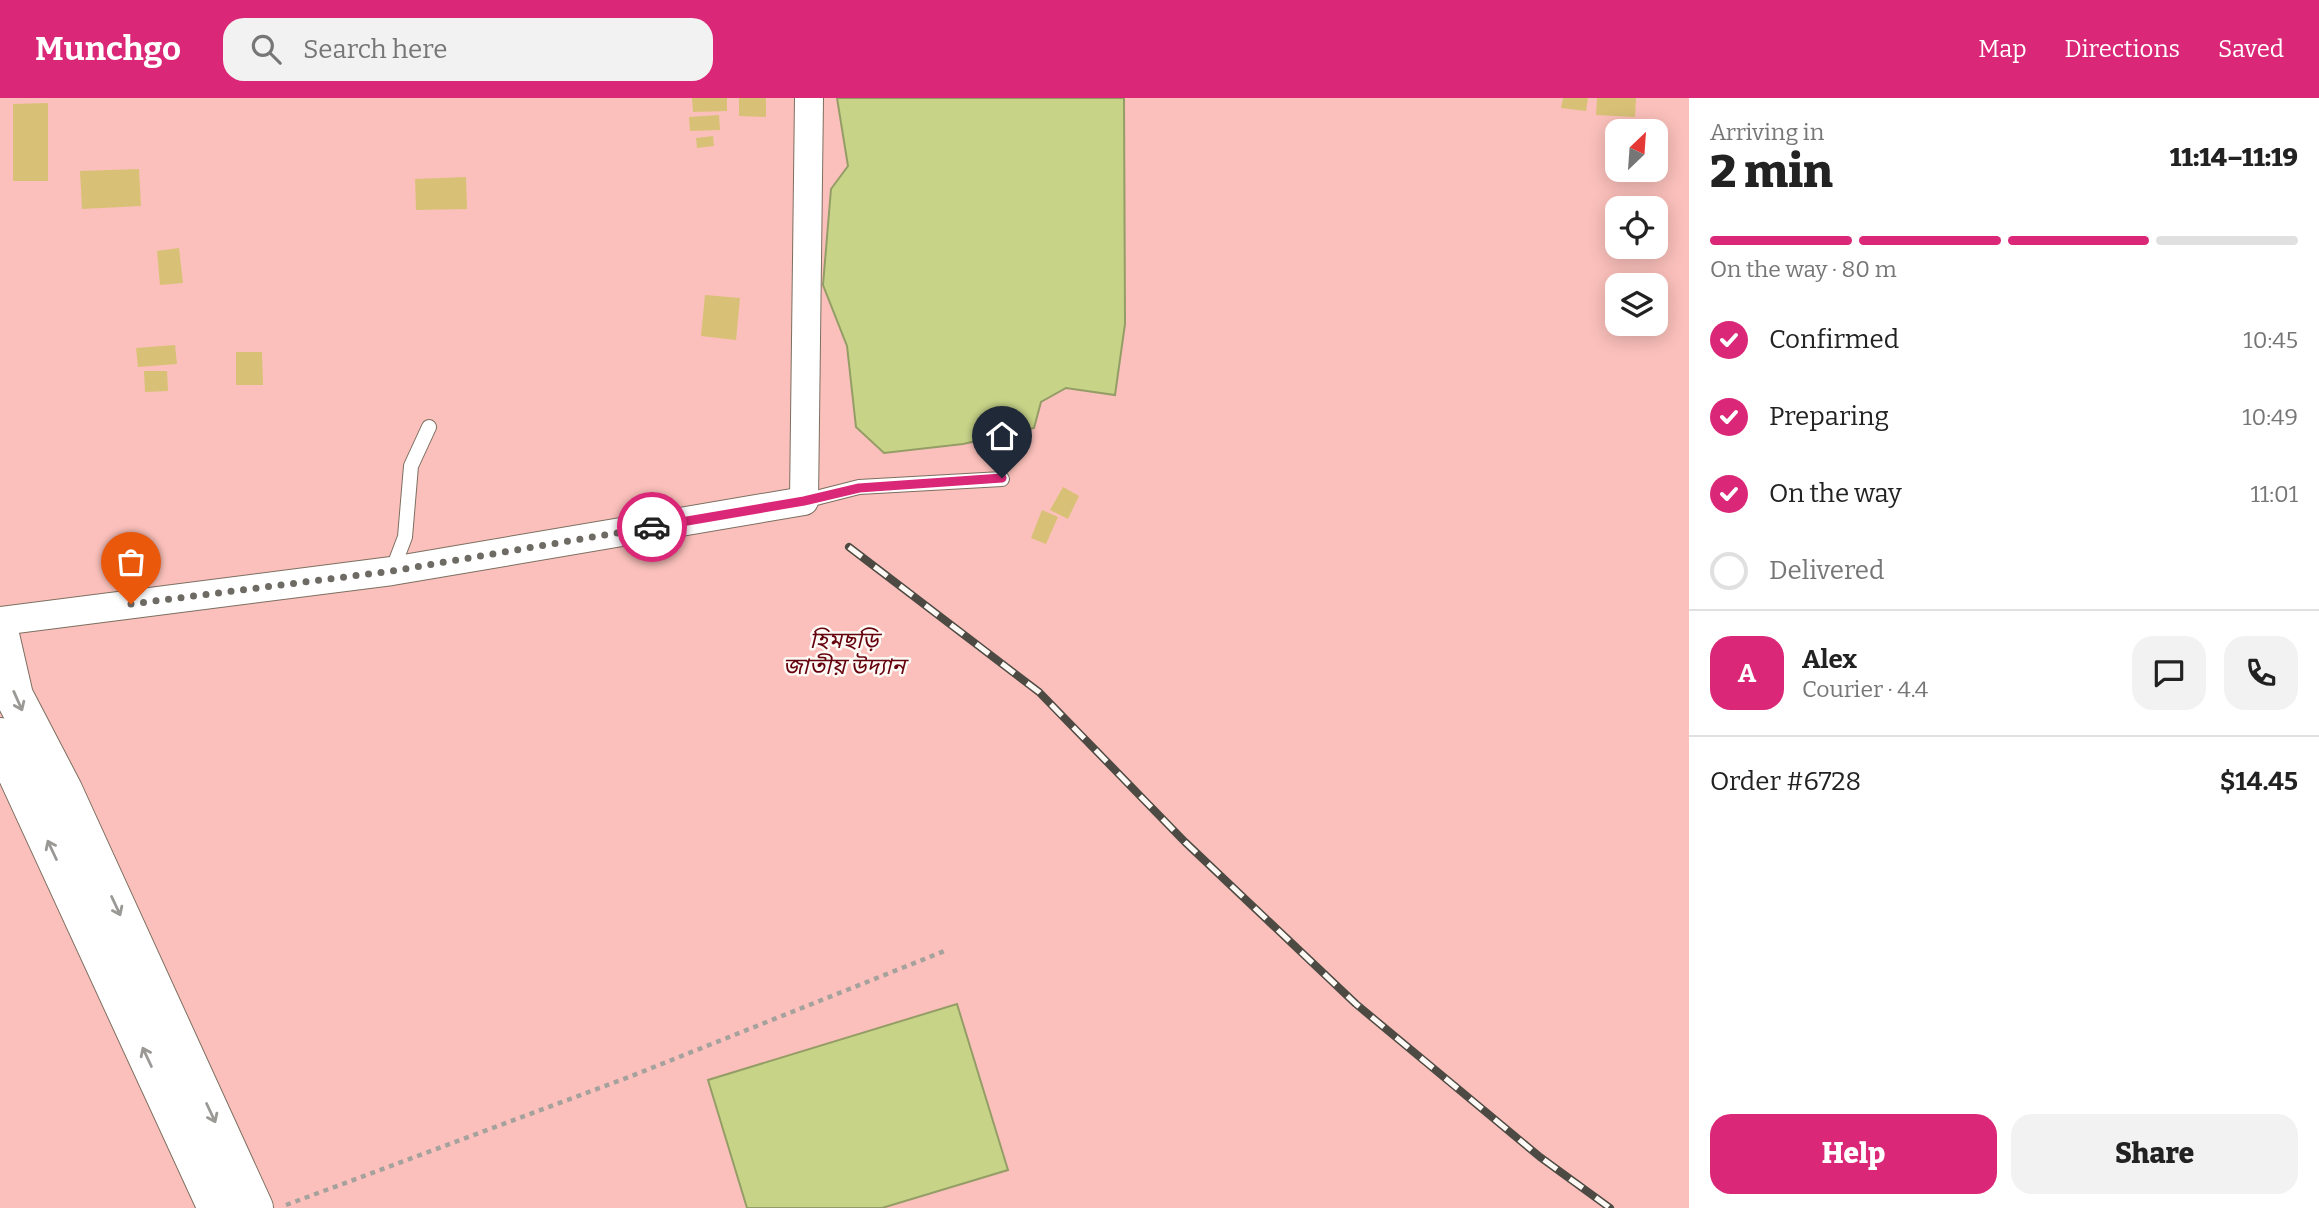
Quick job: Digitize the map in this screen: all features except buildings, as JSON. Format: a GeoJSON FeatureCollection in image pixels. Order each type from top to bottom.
{"type":"FeatureCollection","features":[{"type":"Feature","properties":{"kind":"main road"},"geometry":{"type":"LineString","coordinates":[[0,635],[14,696],[63,790],[254,1208]]}},
{"type":"Feature","properties":{"kind":"main road"},"geometry":{"type":"LineString","coordinates":[[0,737],[217,1208]]}},
{"type":"Feature","properties":{"kind":"street"},"geometry":{"type":"LineString","coordinates":[[0,621],[392,571],[804,501],[809,98]]}},
{"type":"Feature","properties":{"kind":"lane"},"geometry":{"type":"LineString","coordinates":[[392,571],[405,537],[411,466],[429,427]]}},
{"type":"Feature","properties":{"kind":"lane"},"geometry":{"type":"LineString","coordinates":[[804,501],[859,488],[1002,478]]}},
{"type":"Feature","properties":{"kind":"path"},"geometry":{"type":"LineString","coordinates":[[279,1208],[629,1077],[947,950]]}},
{"type":"Feature","properties":{"kind":"green space","name":"হিমছড়ি জাতীয় উদ্যান"},"geometry":{"type":"Polygon","coordinates":[[[0,98],[1689,98],[1689,1208],[0,1208],[0,98]]]}},
{"type":"Feature","properties":{"kind":"shaded area"},"geometry":{"type":"Polygon","coordinates":[[[837,98],[1124,98],[1125,324],[1115,395],[1066,388],[1041,402],[1034,428],[963,444],[884,453],[856,427],[847,346],[823,285],[831,189],[848,166],[837,98]]]}},
{"type":"Feature","properties":{"kind":"shaded area"},"geometry":{"type":"Polygon","coordinates":[[[957,1004],[1008,1170],[882,1208],[747,1208],[708,1080],[957,1004]]]}},
{"type":"Feature","properties":{"kind":"railway"},"geometry":{"type":"LineString","coordinates":[[849,547],[1039,692],[1185,842],[1356,1004],[1540,1157],[1610,1208]]}},
{"type":"Feature","properties":{"kind":"way so far"},"geometry":{"type":"LineString","coordinates":[[131,604],[392,571],[652,527]]}},
{"type":"Feature","properties":{"kind":"route"},"geometry":{"type":"LineString","coordinates":[[652,527],[804,501],[859,488],[1002,478]]}}]}
